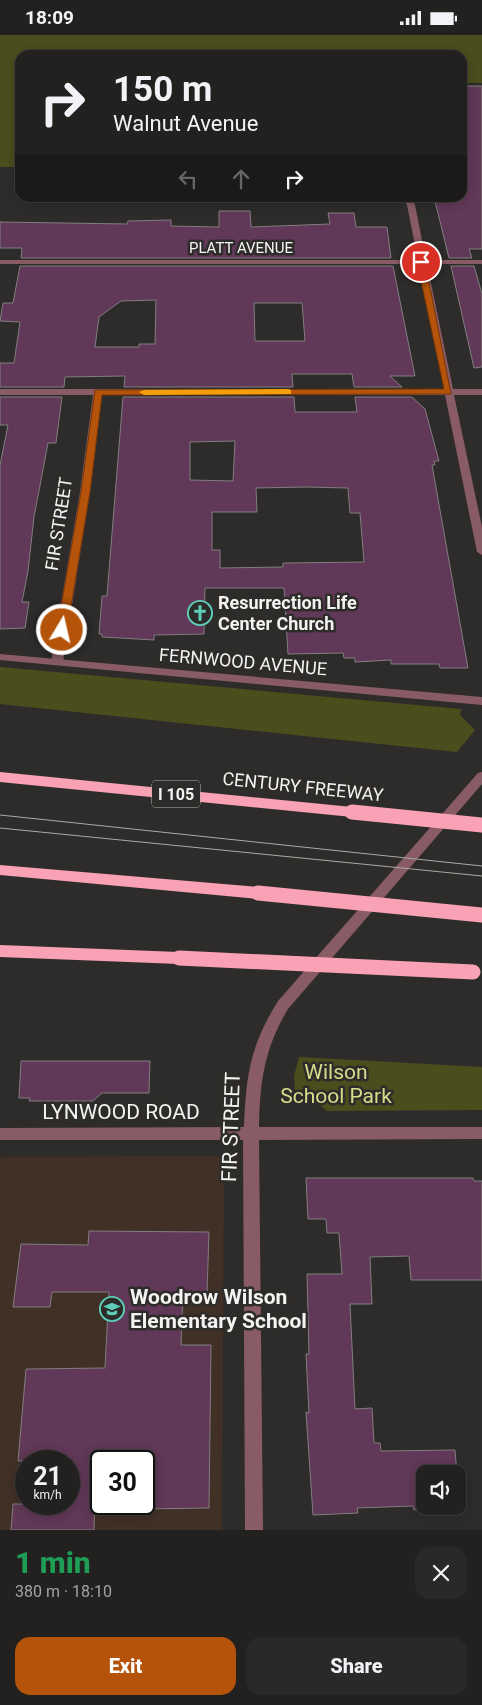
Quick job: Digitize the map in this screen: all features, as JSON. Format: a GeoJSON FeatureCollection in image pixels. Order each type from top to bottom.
{"type":"FeatureCollection","features":[{"type":"Feature","properties":{"kind":"highway","name":"CENTURY FREEWAY"},"geometry":{"type":"LineString","coordinates":[[0,777],[482,825]]}},
{"type":"Feature","properties":{"kind":"highway"},"geometry":{"type":"LineString","coordinates":[[0,870],[482,915]]}},
{"type":"Feature","properties":{"kind":"highway"},"geometry":{"type":"LineString","coordinates":[[0,951],[477,972]]}},
{"type":"Feature","properties":{"kind":"street"},"geometry":{"type":"LineString","coordinates":[[409,202],[482,552]]}},
{"type":"Feature","properties":{"kind":"street","name":"PLATT AVENUE"},"geometry":{"type":"LineString","coordinates":[[0,262],[482,262]]}},
{"type":"Feature","properties":{"kind":"street"},"geometry":{"type":"LineString","coordinates":[[0,392],[482,392]]}},
{"type":"Feature","properties":{"kind":"street","name":"FIR STREET"},"geometry":{"type":"LineString","coordinates":[[57,662],[85,492],[98,392]]}},
{"type":"Feature","properties":{"kind":"street","name":"FERNWOOD AVENUE"},"geometry":{"type":"LineString","coordinates":[[0,657],[482,701]]}},
{"type":"Feature","properties":{"kind":"street","name":"FIR STREET"},"geometry":{"type":"LineString","coordinates":[[254,1530],[251,1134],[254,1073],[257,1054],[268,1028],[283,1005],[482,776]]}},
{"type":"Feature","properties":{"kind":"street","name":"LYNWOOD ROAD"},"geometry":{"type":"LineString","coordinates":[[0,1134],[482,1133]]}},
{"type":"Feature","properties":{"kind":"shaded area","name":"Woodrow Wilson Elementary School"},"geometry":{"type":"Polygon","coordinates":[[[224,1156],[222,1530],[0,1530],[0,1157],[224,1156]]]}},
{"type":"Feature","properties":{"kind":"green space"},"geometry":{"type":"Polygon","coordinates":[[[0,35],[482,35],[482,83],[467,83],[467,50],[15,50],[15,167],[0,167],[0,35]]]}},
{"type":"Feature","properties":{"kind":"green space"},"geometry":{"type":"Polygon","coordinates":[[[0,667],[461,709],[460,715],[475,730],[457,752],[0,704],[0,667]]]}},
{"type":"Feature","properties":{"kind":"green space","name":"Wilson School Park"},"geometry":{"type":"Polygon","coordinates":[[[299,1057],[482,1067],[482,1110],[327,1111],[301,1091],[295,1091],[294,1076],[299,1057]]]}},
{"type":"Feature","properties":{"kind":"building"},"geometry":{"type":"Polygon","coordinates":[[[467,86],[482,86],[482,249],[469,249],[472,258],[449,258],[435,202],[467,202],[467,86]]]}},
{"type":"Feature","properties":{"kind":"building"},"geometry":{"type":"Polygon","coordinates":[[[219,211],[250,211],[251,227],[330,224],[328,213],[354,213],[356,227],[387,227],[391,258],[21,258],[22,248],[0,248],[0,222],[127,224],[128,221],[171,220],[171,226],[219,227],[219,211]]]}},
{"type":"Feature","properties":{"kind":"building"},"geometry":{"type":"Polygon","coordinates":[[[20,266],[393,266],[415,376],[390,376],[402,387],[354,387],[352,374],[292,374],[293,387],[124,387],[125,376],[65,377],[64,387],[0,387],[0,363],[14,363],[20,322],[0,321],[3,303],[13,303],[20,266]],[[156,300],[121,301],[99,317],[95,347],[139,347],[139,344],[155,344],[156,300]],[[254,303],[255,341],[305,341],[302,303],[254,303]]]}},
{"type":"Feature","properties":{"kind":"building"},"geometry":{"type":"Polygon","coordinates":[[[451,266],[474,266],[482,294],[482,367],[474,368],[451,266]]]}},
{"type":"Feature","properties":{"kind":"building"},"geometry":{"type":"Polygon","coordinates":[[[0,397],[62,397],[56,443],[48,443],[34,517],[28,571],[22,602],[29,602],[25,628],[0,629],[0,465],[8,425],[0,425],[0,397]]]}},
{"type":"Feature","properties":{"kind":"building"},"geometry":{"type":"Polygon","coordinates":[[[123,397],[294,397],[295,412],[357,412],[355,397],[412,397],[425,409],[439,461],[434,461],[435,465],[432,465],[468,668],[440,668],[439,664],[391,664],[391,660],[355,662],[355,658],[344,658],[343,653],[288,654],[284,588],[205,588],[204,634],[154,635],[154,640],[102,637],[102,634],[99,634],[102,596],[107,596],[123,397]],[[235,441],[190,442],[190,480],[233,481],[235,441]],[[256,488],[257,512],[212,512],[212,550],[220,550],[220,568],[283,567],[283,563],[364,562],[360,513],[350,513],[348,488],[256,488]]]}},
{"type":"Feature","properties":{"kind":"building"},"geometry":{"type":"Polygon","coordinates":[[[21,1061],[150,1061],[149,1093],[102,1093],[93,1101],[29,1101],[30,1098],[19,1098],[21,1061]]]}},
{"type":"Feature","properties":{"kind":"building"},"geometry":{"type":"Polygon","coordinates":[[[306,1178],[473,1178],[474,1181],[482,1181],[482,1280],[411,1280],[409,1256],[370,1257],[372,1304],[350,1304],[355,1409],[372,1408],[374,1443],[380,1443],[381,1451],[455,1450],[456,1465],[416,1465],[416,1510],[414,1510],[413,1506],[357,1508],[358,1513],[313,1515],[306,1412],[309,1413],[306,1354],[309,1354],[307,1274],[342,1274],[339,1233],[327,1233],[326,1219],[308,1219],[306,1178]]]}},
{"type":"Feature","properties":{"kind":"building"},"geometry":{"type":"Polygon","coordinates":[[[89,1231],[209,1232],[207,1294],[183,1293],[181,1345],[211,1345],[209,1508],[155,1509],[155,1450],[90,1450],[90,1515],[94,1515],[94,1530],[11,1530],[13,1504],[15,1504],[15,1515],[80,1515],[80,1450],[19,1450],[26,1369],[105,1368],[109,1292],[52,1292],[50,1307],[13,1307],[21,1244],[88,1245],[89,1231]]]}},
{"type":"Feature","properties":{"kind":"tram line"},"geometry":{"type":"LineString","coordinates":[[0,815],[482,866]]}},
{"type":"Feature","properties":{"kind":"tram line"},"geometry":{"type":"LineString","coordinates":[[0,828],[482,876]]}},
{"type":"Feature","properties":{"kind":"slow traffic"},"geometry":{"type":"LineString","coordinates":[[144,392],[288,392]]}},
{"type":"Feature","properties":{"kind":"place","name":"Resurrection Life Center Church"},"geometry":{"type":"Point","coordinates":[200,613]}},
{"type":"Feature","properties":{"kind":"place","name":"Woodrow Wilson Elementary School"},"geometry":{"type":"Point","coordinates":[112,1309]}},
{"type":"Feature","properties":{"kind":"route"},"geometry":{"type":"LineString","coordinates":[[62,630],[85,492],[98,392],[448,392],[421,262]]}}]}
